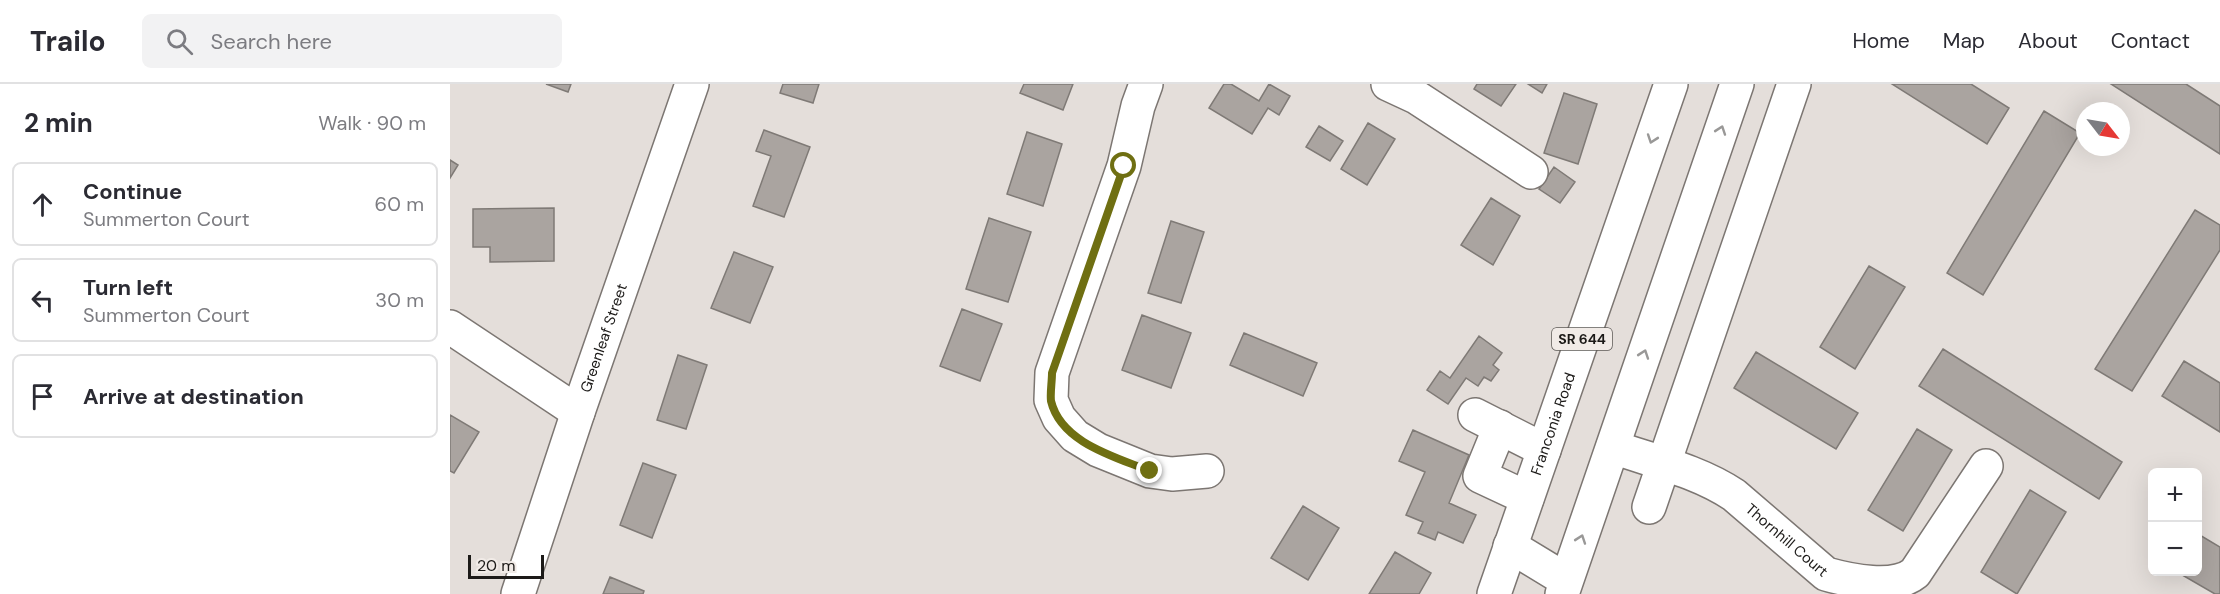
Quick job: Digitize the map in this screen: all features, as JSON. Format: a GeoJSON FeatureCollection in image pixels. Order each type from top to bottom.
{"type":"FeatureCollection","features":[{"type":"Feature","properties":{"kind":"street","name":"Greenleaf Street"},"geometry":{"type":"LineString","coordinates":[[518,594],[578,412],[692,84]]}},
{"type":"Feature","properties":{"kind":"street"},"geometry":{"type":"LineString","coordinates":[[1146,84],[1138,106],[1124,166],[1052,373],[1051,400],[1059,418],[1075,436],[1098,450],[1150,471],[1172,474],[1207,471]]}},
{"type":"Feature","properties":{"kind":"street"},"geometry":{"type":"LineString","coordinates":[[1388,84],[1416,97],[1531,172]]}},
{"type":"Feature","properties":{"kind":"street","name":"Franconia Road"},"geometry":{"type":"LineString","coordinates":[[1494,594],[1671,84]]}},
{"type":"Feature","properties":{"kind":"street"},"geometry":{"type":"LineString","coordinates":[[1510,546],[1564,587],[1737,84]]}},
{"type":"Feature","properties":{"kind":"street"},"geometry":{"type":"LineString","coordinates":[[1649,507],[1794,84]]}},
{"type":"Feature","properties":{"kind":"street"},"geometry":{"type":"LineString","coordinates":[[450,327],[578,412]]}},
{"type":"Feature","properties":{"kind":"street"},"geometry":{"type":"LineString","coordinates":[[1527,498],[1480,476],[1487,421],[1544,450]]}},
{"type":"Feature","properties":{"kind":"street","name":"Thornhill Court"},"geometry":{"type":"LineString","coordinates":[[1612,447],[1703,478],[1734,495],[1826,574],[1845,579],[1898,583],[1915,573],[1986,466]]}},
{"type":"Feature","properties":{"kind":"building"},"geometry":{"type":"Polygon","coordinates":[[[546,84],[571,84],[568,92],[546,84]]]}},
{"type":"Feature","properties":{"kind":"building"},"geometry":{"type":"Polygon","coordinates":[[[783,84],[819,84],[813,103],[780,93],[783,84]]]}},
{"type":"Feature","properties":{"kind":"building"},"geometry":{"type":"Polygon","coordinates":[[[1024,84],[1073,84],[1063,110],[1020,93],[1024,84]]]}},
{"type":"Feature","properties":{"kind":"building"},"geometry":{"type":"Polygon","coordinates":[[[1224,84],[1231,84],[1259,101],[1269,84],[1290,96],[1279,115],[1268,108],[1252,134],[1209,108],[1224,84]]]}},
{"type":"Feature","properties":{"kind":"building"},"geometry":{"type":"Polygon","coordinates":[[[1477,84],[1516,84],[1501,106],[1474,89],[1477,84]]]}},
{"type":"Feature","properties":{"kind":"building"},"geometry":{"type":"Polygon","coordinates":[[[1528,84],[1547,84],[1542,93],[1528,84]]]}},
{"type":"Feature","properties":{"kind":"building"},"geometry":{"type":"Polygon","coordinates":[[[1892,84],[1971,84],[2009,108],[1987,144],[1892,84]]]}},
{"type":"Feature","properties":{"kind":"building"},"geometry":{"type":"Polygon","coordinates":[[[2111,84],[2186,84],[2220,106],[2220,154],[2111,84]]]}},
{"type":"Feature","properties":{"kind":"building"},"geometry":{"type":"Polygon","coordinates":[[[1564,93],[1597,104],[1578,164],[1544,153],[1564,93]]]}},
{"type":"Feature","properties":{"kind":"building"},"geometry":{"type":"Polygon","coordinates":[[[2044,111],[2076,131],[2076,140],[1983,295],[1947,273],[2044,111]]]}},
{"type":"Feature","properties":{"kind":"building"},"geometry":{"type":"Polygon","coordinates":[[[1368,123],[1395,139],[1367,185],[1341,169],[1368,123]]]}},
{"type":"Feature","properties":{"kind":"building"},"geometry":{"type":"Polygon","coordinates":[[[1319,126],[1343,141],[1330,161],[1306,147],[1319,126]]]}},
{"type":"Feature","properties":{"kind":"building"},"geometry":{"type":"Polygon","coordinates":[[[764,130],[810,147],[784,217],[753,206],[771,156],[756,151],[764,130]]]}},
{"type":"Feature","properties":{"kind":"building"},"geometry":{"type":"Polygon","coordinates":[[[1027,132],[1062,144],[1043,206],[1007,194],[1027,132]]]}},
{"type":"Feature","properties":{"kind":"building"},"geometry":{"type":"Polygon","coordinates":[[[450,160],[458,165],[450,178],[450,160]]]}},
{"type":"Feature","properties":{"kind":"building"},"geometry":{"type":"Polygon","coordinates":[[[1554,167],[1575,182],[1560,203],[1539,189],[1554,167]]]}},
{"type":"Feature","properties":{"kind":"building"},"geometry":{"type":"Polygon","coordinates":[[[1491,198],[1520,216],[1493,265],[1461,245],[1491,198]]]}},
{"type":"Feature","properties":{"kind":"building"},"geometry":{"type":"Polygon","coordinates":[[[554,208],[554,261],[490,262],[490,247],[473,247],[473,209],[554,208]]]}},
{"type":"Feature","properties":{"kind":"building"},"geometry":{"type":"Polygon","coordinates":[[[2195,210],[2220,225],[2220,250],[2132,391],[2095,369],[2195,210]]]}},
{"type":"Feature","properties":{"kind":"building"},"geometry":{"type":"Polygon","coordinates":[[[989,218],[1031,232],[1008,302],[966,289],[989,218]]]}},
{"type":"Feature","properties":{"kind":"building"},"geometry":{"type":"Polygon","coordinates":[[[1171,221],[1204,232],[1181,303],[1148,293],[1171,221]]]}},
{"type":"Feature","properties":{"kind":"building"},"geometry":{"type":"Polygon","coordinates":[[[734,252],[773,267],[750,323],[711,308],[734,252]]]}},
{"type":"Feature","properties":{"kind":"building"},"geometry":{"type":"Polygon","coordinates":[[[1869,266],[1905,287],[1855,369],[1820,347],[1869,266]]]}},
{"type":"Feature","properties":{"kind":"building"},"geometry":{"type":"Polygon","coordinates":[[[962,309],[1002,324],[980,381],[940,366],[962,309]]]}},
{"type":"Feature","properties":{"kind":"building"},"geometry":{"type":"Polygon","coordinates":[[[1142,315],[1191,333],[1171,388],[1122,370],[1142,315]]]}},
{"type":"Feature","properties":{"kind":"building"},"geometry":{"type":"Polygon","coordinates":[[[1244,333],[1317,363],[1303,396],[1230,365],[1244,333]]]}},
{"type":"Feature","properties":{"kind":"building"},"geometry":{"type":"Polygon","coordinates":[[[1479,336],[1502,353],[1493,365],[1499,370],[1491,381],[1484,377],[1478,386],[1466,378],[1448,404],[1427,390],[1440,371],[1450,378],[1479,336]]]}},
{"type":"Feature","properties":{"kind":"building"},"geometry":{"type":"Polygon","coordinates":[[[1943,349],[2122,462],[2099,499],[1919,386],[1943,349]]]}},
{"type":"Feature","properties":{"kind":"building"},"geometry":{"type":"Polygon","coordinates":[[[1756,352],[1858,413],[1836,449],[1734,388],[1756,352]]]}},
{"type":"Feature","properties":{"kind":"building"},"geometry":{"type":"Polygon","coordinates":[[[678,355],[707,365],[686,429],[657,420],[678,355]]]}},
{"type":"Feature","properties":{"kind":"building"},"geometry":{"type":"Polygon","coordinates":[[[2184,361],[2220,383],[2220,432],[2162,396],[2184,361]]]}},
{"type":"Feature","properties":{"kind":"building"},"geometry":{"type":"Polygon","coordinates":[[[450,415],[479,432],[454,473],[450,471],[450,415]]]}},
{"type":"Feature","properties":{"kind":"building"},"geometry":{"type":"Polygon","coordinates":[[[1917,429],[1952,450],[1903,531],[1868,510],[1917,429]]]}},
{"type":"Feature","properties":{"kind":"building"},"geometry":{"type":"Polygon","coordinates":[[[1413,430],[1469,455],[1449,503],[1476,515],[1463,543],[1438,532],[1435,540],[1418,533],[1423,522],[1406,515],[1425,472],[1399,461],[1413,430]]]}},
{"type":"Feature","properties":{"kind":"building"},"geometry":{"type":"Polygon","coordinates":[[[643,463],[676,475],[652,538],[620,525],[643,463]]]}},
{"type":"Feature","properties":{"kind":"building"},"geometry":{"type":"Polygon","coordinates":[[[2030,490],[2066,512],[2017,594],[1981,572],[2030,490]]]}},
{"type":"Feature","properties":{"kind":"building"},"geometry":{"type":"Polygon","coordinates":[[[1303,506],[1339,528],[1308,580],[1271,558],[1303,506]]]}},
{"type":"Feature","properties":{"kind":"building"},"geometry":{"type":"Polygon","coordinates":[[[2202,536],[2220,547],[2220,594],[2215,594],[2184,576],[2202,576],[2202,536]]]}},
{"type":"Feature","properties":{"kind":"building"},"geometry":{"type":"Polygon","coordinates":[[[1395,552],[1431,573],[1419,594],[1369,594],[1395,552]]]}},
{"type":"Feature","properties":{"kind":"building"},"geometry":{"type":"Polygon","coordinates":[[[610,577],[644,591],[643,594],[603,594],[610,577]]]}},
{"type":"Feature","properties":{"kind":"route"},"geometry":{"type":"LineString","coordinates":[[1124,166],[1052,373],[1051,400],[1059,418],[1075,436],[1098,450],[1150,471]]}}]}
